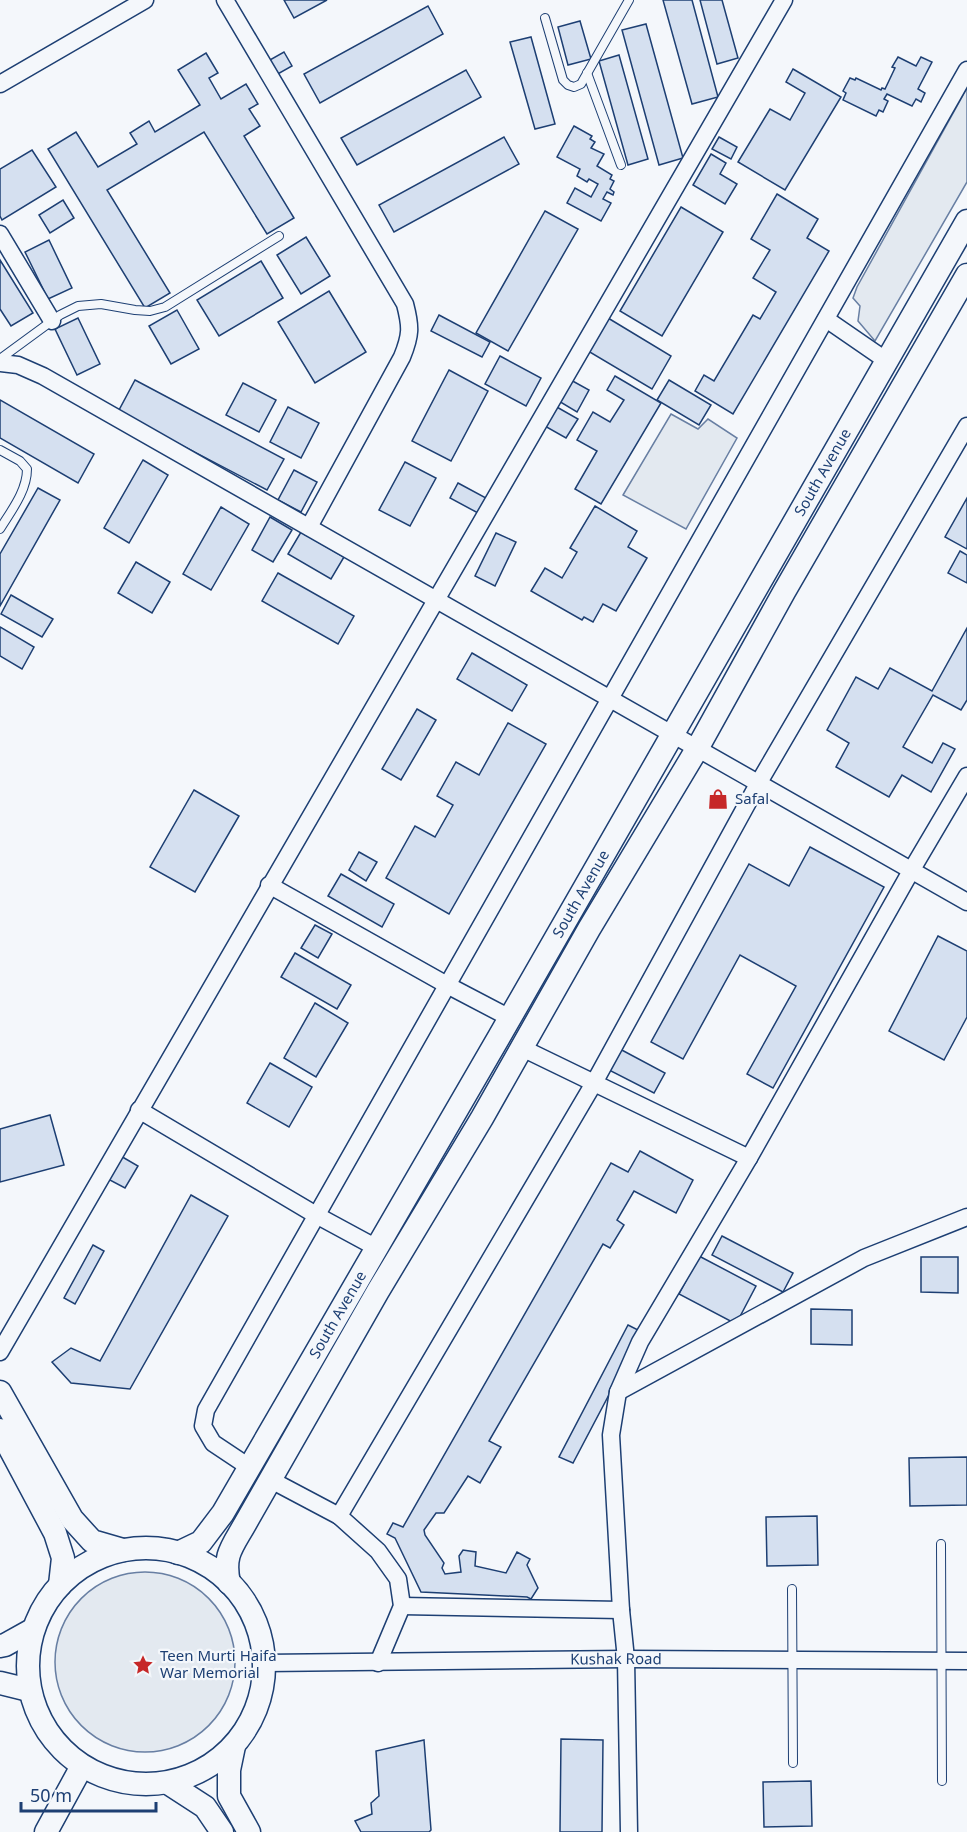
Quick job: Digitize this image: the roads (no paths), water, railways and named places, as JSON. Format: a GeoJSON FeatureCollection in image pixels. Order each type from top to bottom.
{"type":"FeatureCollection","features":[{"type":"Feature","properties":{"kind":"main road","name":"South Avenue"},"geometry":{"type":"LineString","coordinates":[[178,1553],[201,1542],[223,1513],[967,221]]}},
{"type":"Feature","properties":{"kind":"main road","name":"South Avenue"},"geometry":{"type":"LineString","coordinates":[[229,1583],[226,1570],[227,1556],[378,1291],[697,749],[790,582],[967,275]]}},
{"type":"Feature","properties":{"kind":"main road"},"geometry":{"type":"LineString","coordinates":[[0,1392],[72,1519],[93,1541],[123,1550]]}},
{"type":"Feature","properties":{"kind":"main road"},"geometry":{"type":"LineString","coordinates":[[0,1430],[55,1533],[63,1557],[60,1585]]}},
{"type":"Feature","properties":{"kind":"main road"},"geometry":{"type":"LineString","coordinates":[[151,1548],[178,1553],[204,1564],[229,1583],[248,1606],[260,1634],[265,1663],[257,1707],[234,1746],[204,1770],[168,1783],[138,1785],[109,1779],[82,1766],[57,1746],[40,1720],[29,1690],[27,1660],[32,1630],[43,1606],[60,1585],[88,1563],[123,1550],[151,1548]]}},
{"type":"Feature","properties":{"kind":"main road"},"geometry":{"type":"LineString","coordinates":[[0,1646],[32,1630]]}},
{"type":"Feature","properties":{"kind":"main road"},"geometry":{"type":"LineString","coordinates":[[0,1683],[29,1690]]}},
{"type":"Feature","properties":{"kind":"main road"},"geometry":{"type":"LineString","coordinates":[[234,1746],[229,1796],[249,1832]]}},
{"type":"Feature","properties":{"kind":"main road"},"geometry":{"type":"LineString","coordinates":[[45,1832],[82,1766]]}},
{"type":"Feature","properties":{"kind":"main road"},"geometry":{"type":"LineString","coordinates":[[168,1783],[205,1807],[222,1832]]}},
{"type":"Feature","properties":{"kind":"street"},"geometry":{"type":"LineString","coordinates":[[0,84],[145,0]]}},
{"type":"Feature","properties":{"kind":"street"},"geometry":{"type":"LineString","coordinates":[[225,0],[405,304],[410,323],[409,341],[402,357],[309,527]]}},
{"type":"Feature","properties":{"kind":"street"},"geometry":{"type":"LineString","coordinates":[[0,1352],[784,0]]}},
{"type":"Feature","properties":{"kind":"street"},"geometry":{"type":"LineString","coordinates":[[249,1467],[213,1443],[203,1426],[206,1410],[967,70]]}},
{"type":"Feature","properties":{"kind":"street"},"geometry":{"type":"LineString","coordinates":[[0,234],[52,321]]}},
{"type":"Feature","properties":{"kind":"street"},"geometry":{"type":"LineString","coordinates":[[826,319],[887,361]]}},
{"type":"Feature","properties":{"kind":"street"},"geometry":{"type":"LineString","coordinates":[[0,361],[18,365],[43,376],[967,902]]}},
{"type":"Feature","properties":{"kind":"street"},"geometry":{"type":"LineString","coordinates":[[339,1516],[594,1083],[758,784],[967,426]]}},
{"type":"Feature","properties":{"kind":"street"},"geometry":{"type":"LineString","coordinates":[[629,1832],[626,1659],[611,1435],[618,1392],[640,1342],[749,1158],[967,776]]}},
{"type":"Feature","properties":{"kind":"street"},"geometry":{"type":"LineString","coordinates":[[269,885],[510,1018]]}},
{"type":"Feature","properties":{"kind":"street"},"geometry":{"type":"LineString","coordinates":[[522,1048],[749,1158]]}},
{"type":"Feature","properties":{"kind":"street"},"geometry":{"type":"LineString","coordinates":[[139,1110],[316,1215],[377,1248]]}},
{"type":"Feature","properties":{"kind":"street"},"geometry":{"type":"LineString","coordinates":[[618,1392],[864,1258],[967,1217]]}},
{"type":"Feature","properties":{"kind":"street"},"geometry":{"type":"LineString","coordinates":[[271,1480],[339,1516],[378,1551],[398,1579],[402,1605],[378,1662]]}},
{"type":"Feature","properties":{"kind":"street"},"geometry":{"type":"LineString","coordinates":[[402,1605],[621,1610]]}},
{"type":"Feature","properties":{"kind":"street","name":"Kushak Road"},"geometry":{"type":"LineString","coordinates":[[265,1663],[626,1659],[967,1661]]}},
{"type":"Feature","properties":{"kind":"lane"},"geometry":{"type":"LineString","coordinates":[[545,18],[563,80],[568,86],[574,87],[581,84],[629,0]]}},
{"type":"Feature","properties":{"kind":"lane"},"geometry":{"type":"LineString","coordinates":[[587,74],[621,165]]}},
{"type":"Feature","properties":{"kind":"lane"},"geometry":{"type":"LineString","coordinates":[[0,361],[52,321],[78,306],[100,304],[150,311],[165,307],[279,236]]}},
{"type":"Feature","properties":{"kind":"lane"},"geometry":{"type":"LineString","coordinates":[[0,450],[20,461],[27,469],[24,488],[0,529]]}},
{"type":"Feature","properties":{"kind":"lane"},"geometry":{"type":"LineString","coordinates":[[940,1544],[942,1781]]}},
{"type":"Feature","properties":{"kind":"lane"},"geometry":{"type":"LineString","coordinates":[[792,1589],[793,1763]]}},
{"type":"Feature","properties":{"kind":"place","name":"Safal"},"geometry":{"type":"Point","coordinates":[718,799]}},
{"type":"Feature","properties":{"kind":"place","name":"Teen Murti Haifa War Memorial"},"geometry":{"type":"Point","coordinates":[143,1665]}}]}
